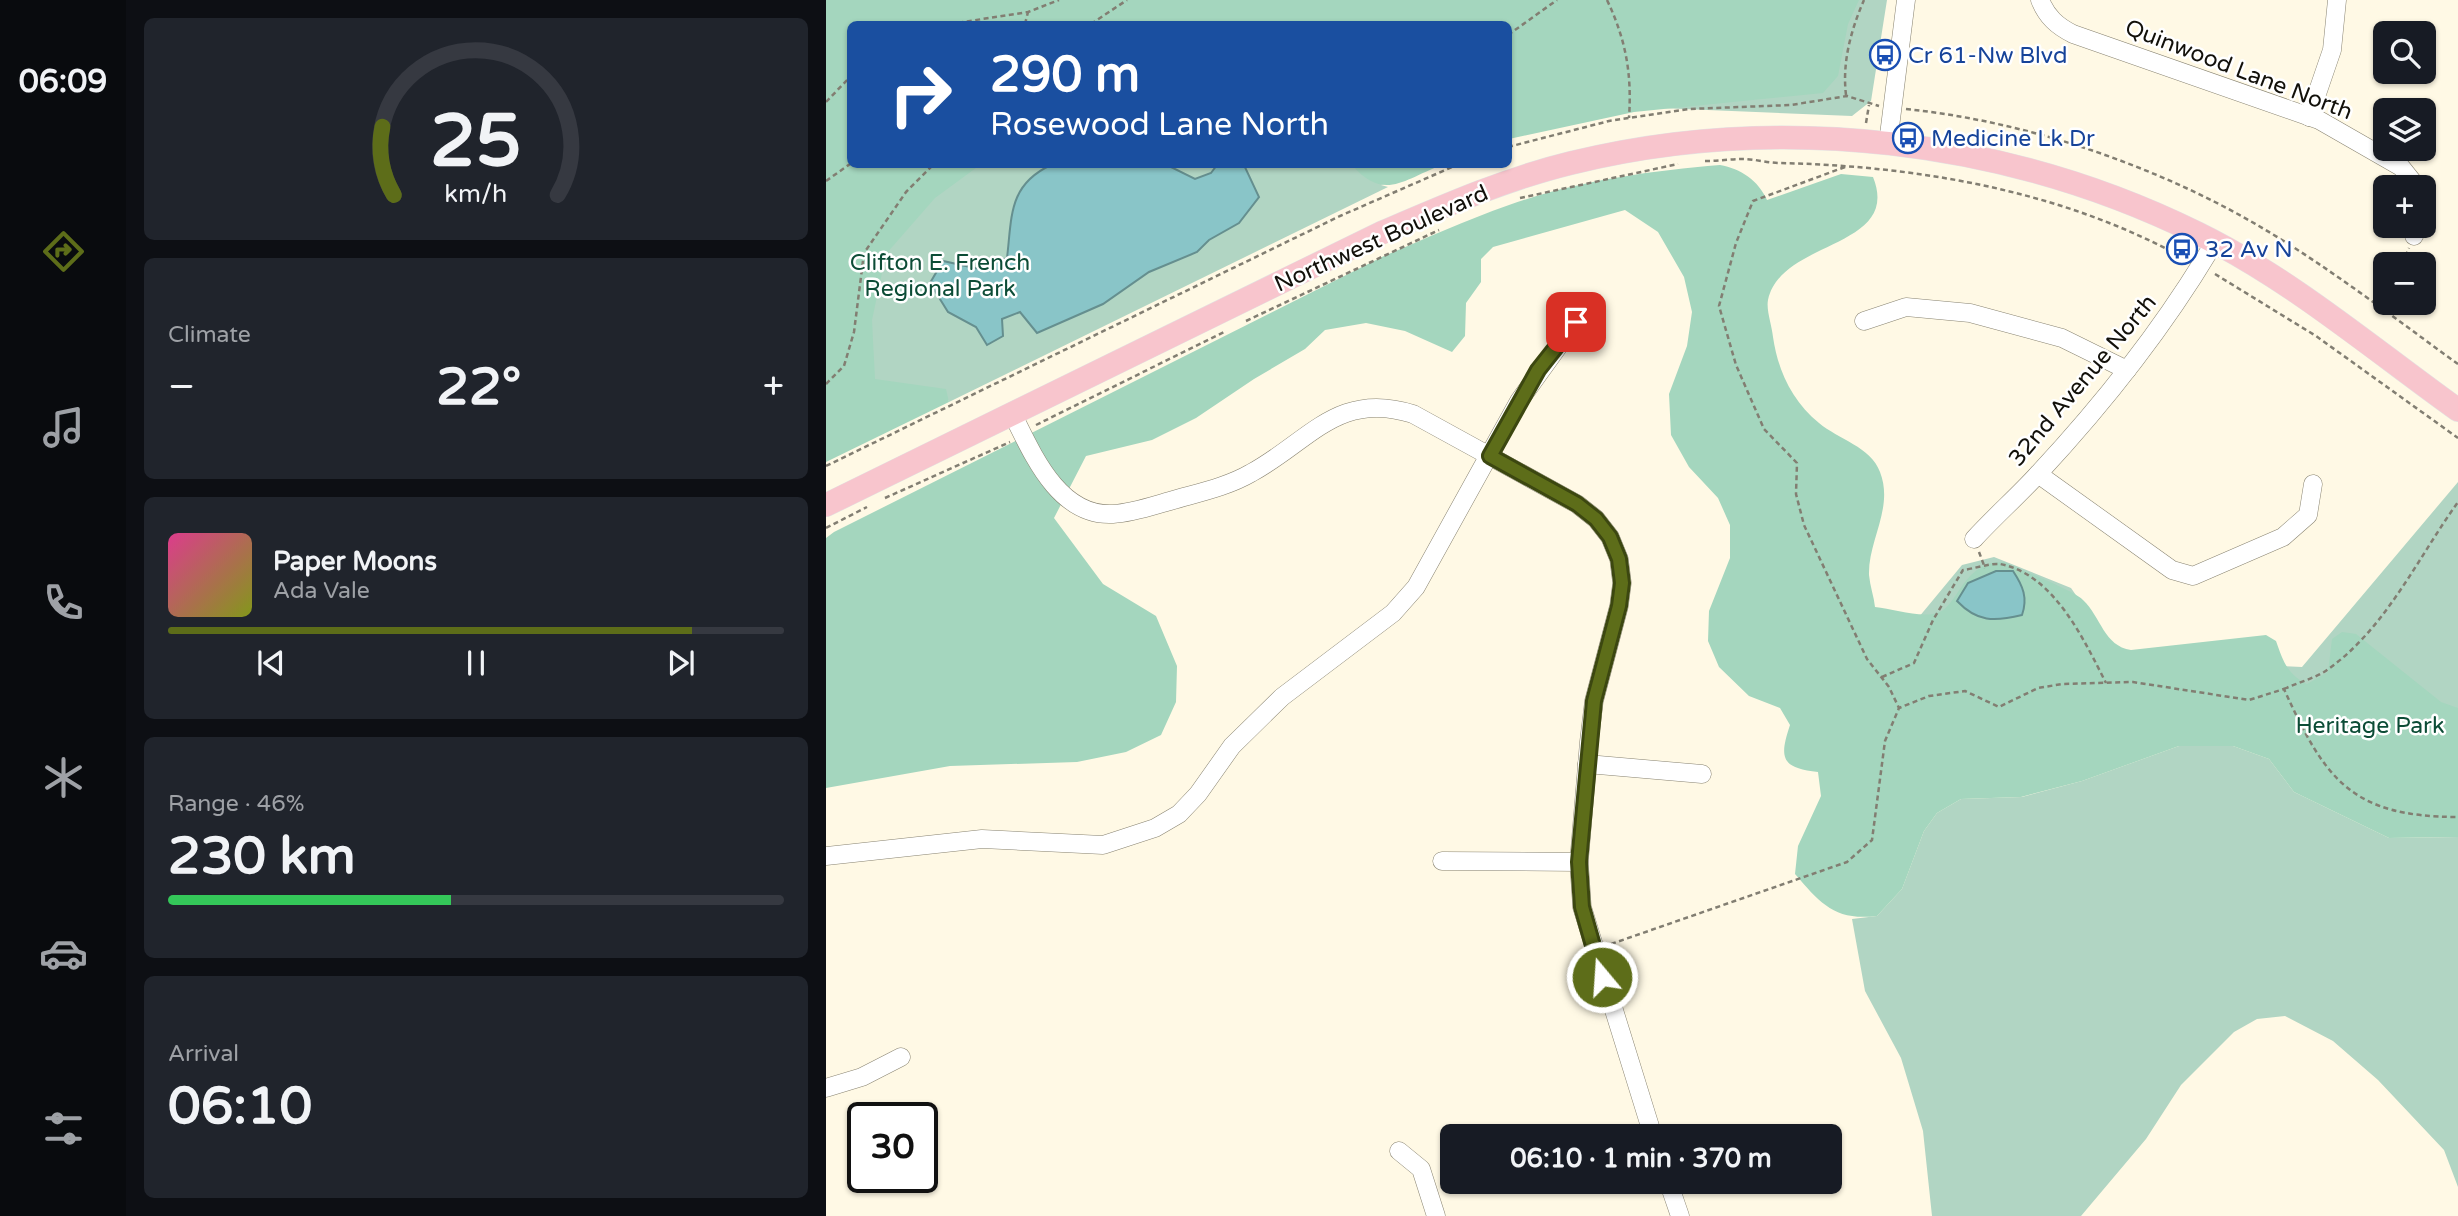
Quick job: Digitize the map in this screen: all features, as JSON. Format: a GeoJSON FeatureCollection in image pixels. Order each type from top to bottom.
{"type":"FeatureCollection","features":[{"type":"Feature","properties":{"kind":"main road","name":"Northwest Boulevard"},"geometry":{"type":"LineString","coordinates":[[826,505],[1018,425],[1380,233],[1520,178],[1571,163],[1709,141],[1781,139],[1888,143],[1995,161],[2064,179],[2132,205],[2214,243],[2294,292],[2458,410]]}},
{"type":"Feature","properties":{"kind":"street"},"geometry":{"type":"LineString","coordinates":[[1888,143],[1906,0]]}},
{"type":"Feature","properties":{"kind":"street"},"geometry":{"type":"LineString","coordinates":[[2309,117],[2332,50],[2337,0]]}},
{"type":"Feature","properties":{"kind":"street","name":"Quinwood Lane North"},"geometry":{"type":"LineString","coordinates":[[2041,1],[2059,27],[2073,34],[2309,117],[2361,142],[2401,167],[2407,175]]}},
{"type":"Feature","properties":{"kind":"street","name":"32nd Avenue North"},"geometry":{"type":"LineString","coordinates":[[1974,539],[2038,474],[2127,370],[2160,329],[2214,243]]}},
{"type":"Feature","properties":{"kind":"street"},"geometry":{"type":"LineString","coordinates":[[1864,321],[1906,307],[1970,313],[2062,338],[2127,370]]}},
{"type":"Feature","properties":{"kind":"street"},"geometry":{"type":"LineString","coordinates":[[826,856],[982,839],[1103,845],[1130,839],[1167,821],[1198,794],[1232,746],[1282,697],[1393,613],[1416,587],[1538,370],[1576,322]]}},
{"type":"Feature","properties":{"kind":"street"},"geometry":{"type":"LineString","coordinates":[[1018,425],[1057,489],[1072,503],[1090,511],[1110,514],[1129,512],[1228,484],[1251,474],[1325,422],[1345,412],[1368,407],[1391,407],[1413,414],[1490,456],[1577,504],[1596,519],[1610,537],[1619,559],[1622,583],[1619,606],[1594,701],[1579,862],[1582,907],[1649,1124]]}},
{"type":"Feature","properties":{"kind":"street"},"geometry":{"type":"LineString","coordinates":[[2038,474],[2172,570],[2193,576],[2283,537],[2308,515],[2313,484]]}},
{"type":"Feature","properties":{"kind":"street"},"geometry":{"type":"LineString","coordinates":[[1587,764],[1702,774]]}},
{"type":"Feature","properties":{"kind":"street"},"geometry":{"type":"LineString","coordinates":[[1442,861],[1579,862]]}},
{"type":"Feature","properties":{"kind":"street"},"geometry":{"type":"LineString","coordinates":[[826,1088],[862,1077],[901,1057]]}},
{"type":"Feature","properties":{"kind":"street"},"geometry":{"type":"LineString","coordinates":[[1399,1151],[1421,1169],[1436,1216]]}},
{"type":"Feature","properties":{"kind":"street"},"geometry":{"type":"LineString","coordinates":[[1672,1194],[1679,1216]]}},
{"type":"Feature","properties":{"kind":"path"},"geometry":{"type":"LineString","coordinates":[[970,21],[1028,12],[1059,0]]}},
{"type":"Feature","properties":{"kind":"path"},"geometry":{"type":"LineString","coordinates":[[1096,21],[1127,0]]}},
{"type":"Feature","properties":{"kind":"path"},"geometry":{"type":"LineString","coordinates":[[1512,32],[1557,0]]}},
{"type":"Feature","properties":{"kind":"path"},"geometry":{"type":"LineString","coordinates":[[1607,0],[1628,54],[1631,85],[1629,118]]}},
{"type":"Feature","properties":{"kind":"path"},"geometry":{"type":"LineString","coordinates":[[1847,96],[1845,67],[1852,27],[1864,0]]}},
{"type":"Feature","properties":{"kind":"path"},"geometry":{"type":"LineString","coordinates":[[1026,21],[1028,12]]}},
{"type":"Feature","properties":{"kind":"path"},"geometry":{"type":"LineString","coordinates":[[826,102],[847,80]]}},
{"type":"Feature","properties":{"kind":"path"},"geometry":{"type":"LineString","coordinates":[[1512,146],[1573,129],[1689,110],[1791,105],[1847,96],[1869,105]]}},
{"type":"Feature","properties":{"kind":"path"},"geometry":{"type":"LineString","coordinates":[[1909,110],[1989,122],[2151,172],[2217,203],[2285,243],[2373,303]]}},
{"type":"Feature","properties":{"kind":"path"},"geometry":{"type":"LineString","coordinates":[[1695,162],[1744,159],[1888,168],[1986,186],[2097,219],[2228,280],[2316,336],[2458,438]]}},
{"type":"Feature","properties":{"kind":"path"},"geometry":{"type":"LineString","coordinates":[[1511,200],[1577,183],[1686,163]]}},
{"type":"Feature","properties":{"kind":"path"},"geometry":{"type":"LineString","coordinates":[[826,181],[847,166]]}},
{"type":"Feature","properties":{"kind":"path"},"geometry":{"type":"LineString","coordinates":[[1849,166],[1753,201],[1736,243],[1719,306],[1736,365],[1764,429],[1797,463],[1796,494],[1804,525],[1867,660],[1881,677],[1899,708]]}},
{"type":"Feature","properties":{"kind":"path"},"geometry":{"type":"LineString","coordinates":[[826,384],[844,366],[854,332],[864,253],[906,192],[930,168]]}},
{"type":"Feature","properties":{"kind":"path"},"geometry":{"type":"LineString","coordinates":[[826,466],[1340,216],[1450,168]]}},
{"type":"Feature","properties":{"kind":"path"},"geometry":{"type":"LineString","coordinates":[[1246,321],[1449,225]]}},
{"type":"Feature","properties":{"kind":"path"},"geometry":{"type":"LineString","coordinates":[[2390,315],[2458,364]]}},
{"type":"Feature","properties":{"kind":"path"},"geometry":{"type":"LineString","coordinates":[[883,499],[1018,425],[1034,425],[1234,327]]}},
{"type":"Feature","properties":{"kind":"path"},"geometry":{"type":"LineString","coordinates":[[1594,950],[1847,862],[1872,839],[1885,741],[1899,708],[1928,696],[1965,691],[1999,707],[2038,688],[2133,682],[2249,700],[2323,673],[2358,645],[2399,592],[2458,502]]}},
{"type":"Feature","properties":{"kind":"path"},"geometry":{"type":"LineString","coordinates":[[826,528],[872,504]]}},
{"type":"Feature","properties":{"kind":"path"},"geometry":{"type":"LineString","coordinates":[[1881,677],[1914,663],[1933,620],[1962,570],[1998,564],[2024,575],[2054,595],[2085,642],[2106,683]]}},
{"type":"Feature","properties":{"kind":"path"},"geometry":{"type":"LineString","coordinates":[[2284,689],[2304,733],[2329,770],[2356,795],[2373,806],[2424,817],[2458,817]]}},
{"type":"Feature","properties":{"kind":"green space","name":"Clifton E. French Regional Park"},"geometry":{"type":"Polygon","coordinates":[[[826,0],[1887,0],[1871,101],[1852,116],[1635,107],[1512,27],[1512,21],[847,21],[847,168],[1425,168],[1381,185],[1388,187],[949,402],[947,397],[850,444],[826,0]]]}},
{"type":"Feature","properties":{"kind":"green space"},"geometry":{"type":"Polygon","coordinates":[[[826,0],[1859,0],[1848,24],[1838,76],[1823,93],[1634,112],[1512,138],[1512,21],[847,21],[847,168],[976,168],[935,198],[886,254],[872,320],[875,379],[946,389],[949,402],[826,462],[826,0]]]}},
{"type":"Feature","properties":{"kind":"green space"},"geometry":{"type":"Polygon","coordinates":[[[1720,165],[1748,176],[1767,200],[1841,174],[1873,177],[1877,200],[1871,218],[1856,231],[1794,265],[1777,280],[1768,300],[1768,313],[1779,362],[1801,405],[1827,429],[1862,450],[1876,463],[1880,472],[1884,498],[1869,575],[1875,607],[1915,614],[1937,613],[1951,602],[1970,576],[1979,569],[2004,562],[2078,596],[2089,607],[2109,637],[2122,647],[2131,650],[2266,635],[2276,641],[2290,671],[2307,684],[2328,672],[2332,639],[2342,632],[2356,634],[2441,702],[2458,708],[2458,837],[2389,838],[2294,792],[2269,759],[2233,746],[2179,746],[2082,781],[2021,797],[1961,799],[1937,813],[1924,831],[1902,889],[1877,916],[1850,916],[1821,902],[1795,874],[1798,846],[1821,796],[1818,772],[1796,768],[1790,764],[1784,753],[1790,725],[1780,708],[1749,696],[1719,667],[1708,641],[1709,611],[1730,558],[1730,525],[1718,498],[1689,467],[1671,435],[1669,394],[1687,346],[1692,312],[1684,277],[1658,232],[1625,210],[1493,247],[1481,259],[1481,282],[1466,303],[1465,336],[1452,352],[1405,331],[1366,323],[1325,330],[1305,349],[1196,418],[1152,440],[1086,456],[1054,518],[1103,584],[1156,616],[1177,666],[1176,702],[1161,735],[1126,752],[1077,762],[950,766],[826,788],[826,538],[834,532],[1384,256],[1461,223],[1534,197],[1586,183],[1667,170],[1720,165]]]}},
{"type":"Feature","properties":{"kind":"green space"},"geometry":{"type":"Polygon","coordinates":[[[1355,168],[1435,168],[1395,184],[1374,183],[1355,168]]]}},
{"type":"Feature","properties":{"kind":"green space","name":"Heritage Park"},"geometry":{"type":"Polygon","coordinates":[[[2458,482],[2458,829],[2246,733],[1909,629],[1962,565],[1994,557],[2071,588],[2119,657],[2302,667],[2458,482]]]}},
{"type":"Feature","properties":{"kind":"green space"},"geometry":{"type":"Polygon","coordinates":[[[2179,746],[2233,746],[2269,759],[2294,792],[2389,838],[2458,837],[2458,1187],[2444,1150],[2378,1080],[2333,1041],[2285,1016],[2257,1019],[2234,1032],[2181,1085],[2146,1139],[2081,1216],[1932,1216],[1923,1131],[1901,1058],[1865,991],[1852,919],[1877,916],[1902,889],[1924,831],[1937,813],[1961,799],[2022,797],[2082,781],[2179,746]]]}},
{"type":"Feature","properties":{"kind":"water"},"geometry":{"type":"Polygon","coordinates":[[[1046,168],[1173,168],[1195,179],[1211,173],[1215,168],[1245,168],[1259,197],[1239,223],[1209,240],[1197,252],[1149,272],[1103,304],[1037,333],[1020,312],[1002,319],[1003,336],[987,345],[976,327],[948,312],[930,283],[943,261],[979,269],[1007,258],[1015,204],[1027,182],[1046,168]]]}},
{"type":"Feature","properties":{"kind":"water"},"geometry":{"type":"Polygon","coordinates":[[[1996,571],[2013,571],[2017,576],[2024,598],[2022,615],[2003,619],[1979,617],[1957,601],[1968,583],[1996,571]]]}},
{"type":"Feature","properties":{"kind":"place","name":"Cr 61-Nw Blvd"},"geometry":{"type":"Point","coordinates":[1885,55]}},
{"type":"Feature","properties":{"kind":"place","name":"Medicine Lk Dr"},"geometry":{"type":"Point","coordinates":[1908,138]}},
{"type":"Feature","properties":{"kind":"place","name":"32 Av N"},"geometry":{"type":"Point","coordinates":[2182,249]}},
{"type":"Feature","properties":{"kind":"route"},"geometry":{"type":"LineString","coordinates":[[1576,322],[1538,370],[1490,456],[1577,504],[1596,519],[1610,537],[1619,559],[1622,583],[1619,606],[1594,701],[1578,875],[1582,907],[1602,977]]}}]}
